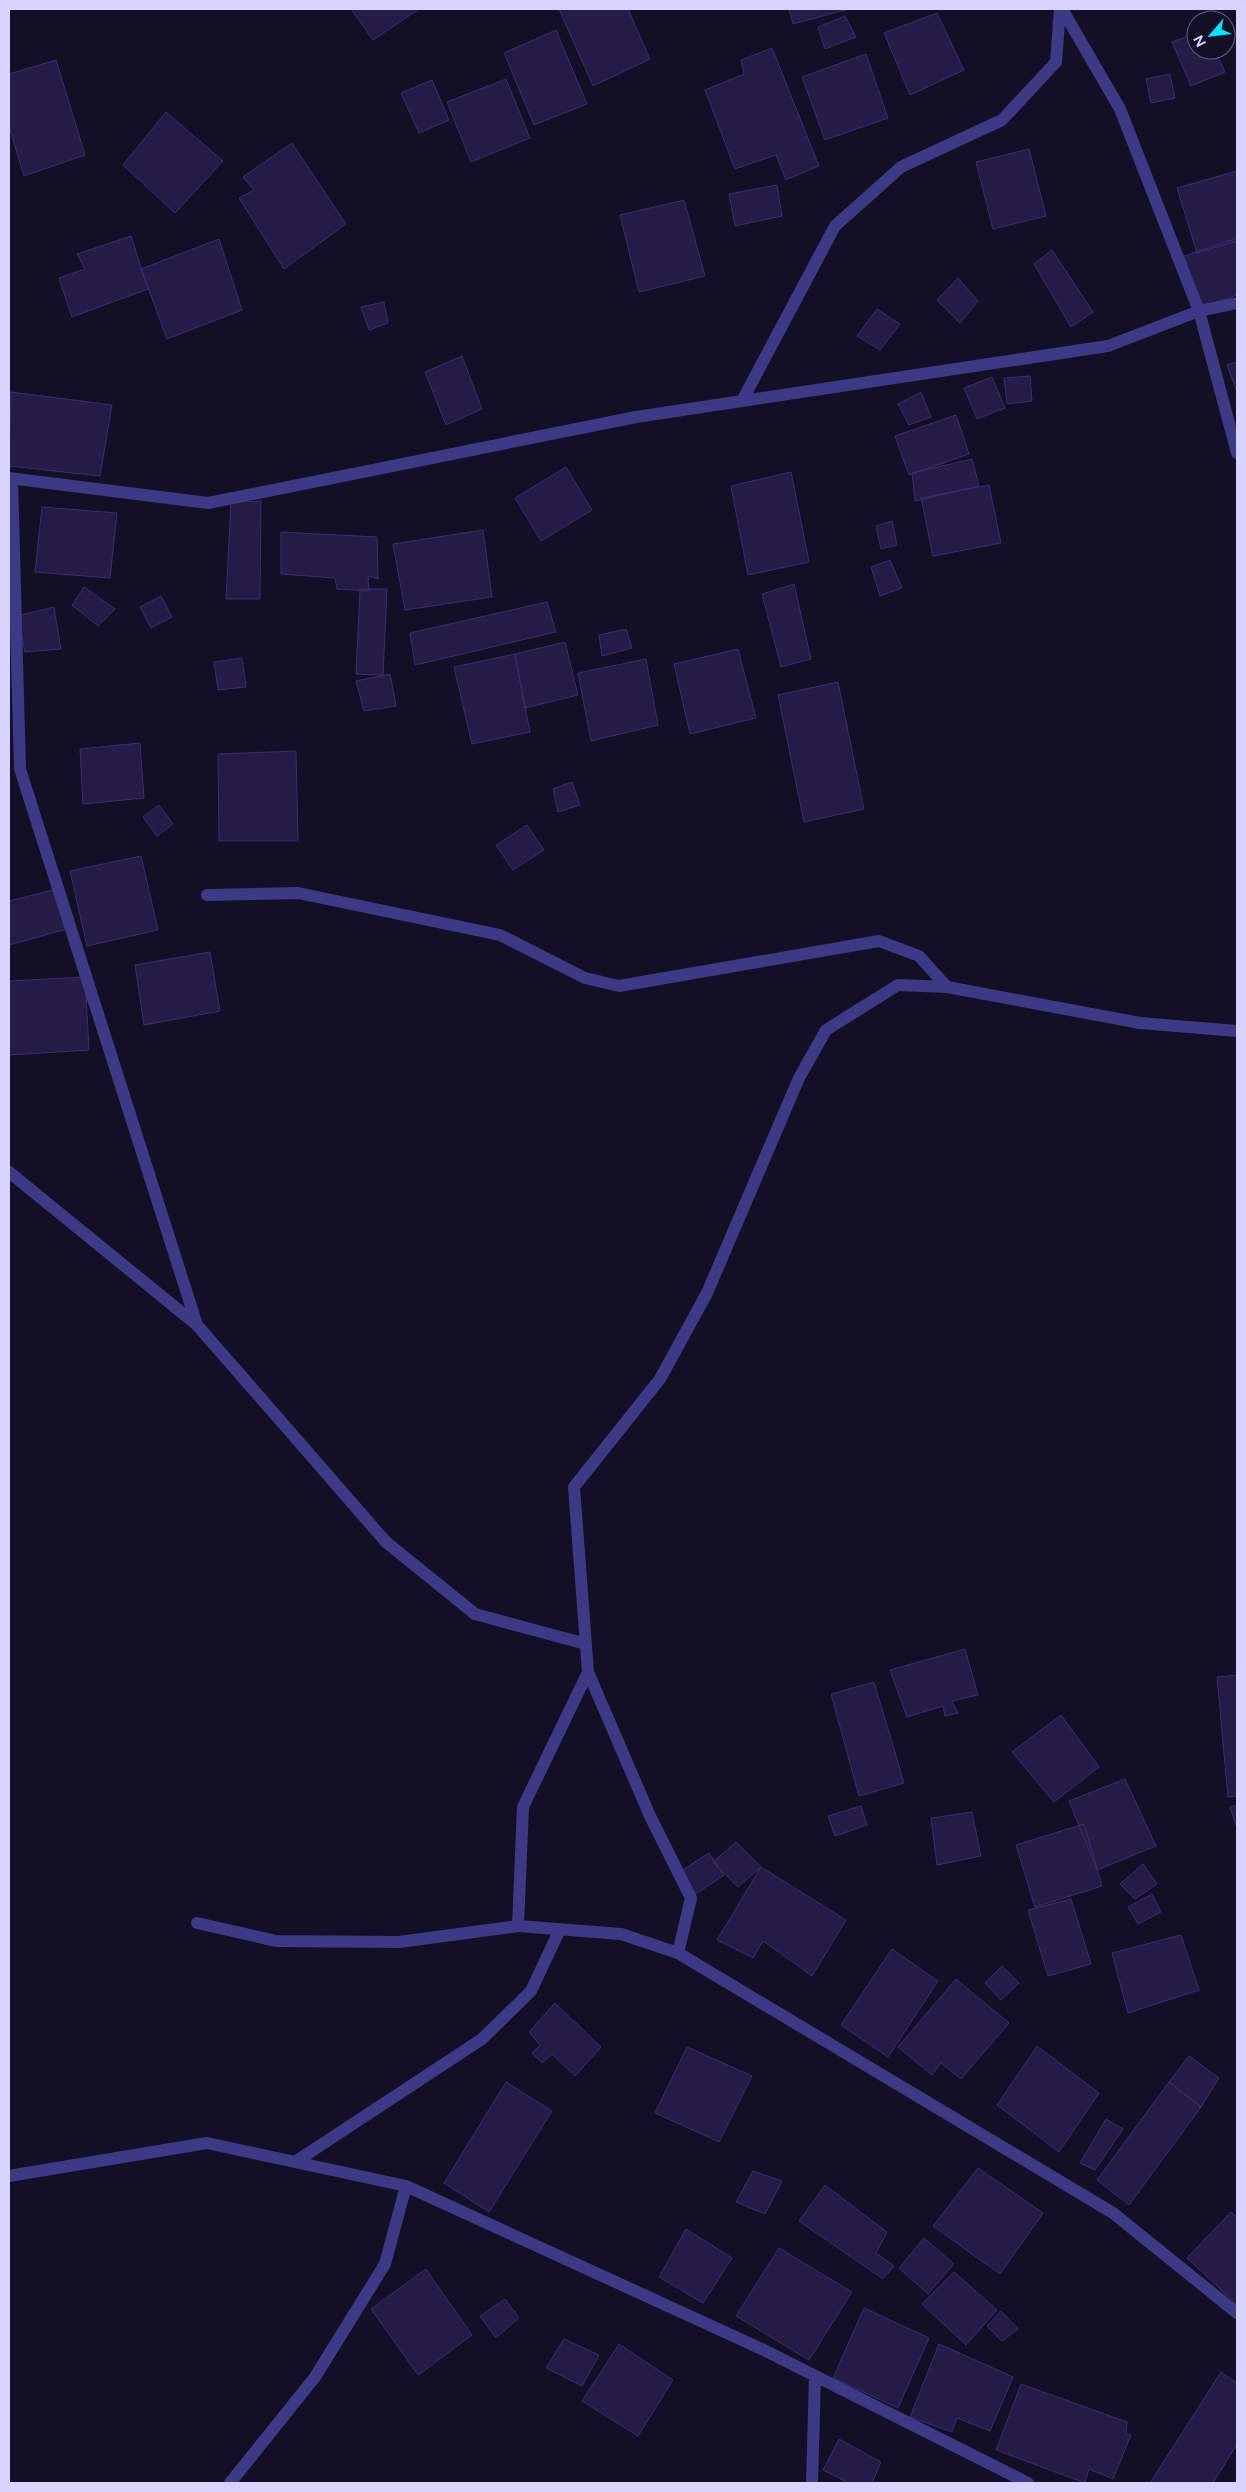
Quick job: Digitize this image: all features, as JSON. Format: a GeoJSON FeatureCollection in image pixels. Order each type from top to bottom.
{"type":"FeatureCollection","features":[{"type":"Feature","properties":{"kind":"street"},"geometry":{"type":"LineString","coordinates":[[1061,9],[1120,109],[1199,311],[1237,453]]}},
{"type":"Feature","properties":{"kind":"street"},"geometry":{"type":"LineString","coordinates":[[742,401],[835,226],[901,168],[1002,120],[1056,62],[1061,9]]}},
{"type":"Feature","properties":{"kind":"street"},"geometry":{"type":"LineString","coordinates":[[197,1325],[20,769],[10,479],[208,503],[636,417],[1108,346],[1199,311],[1237,303]]}},
{"type":"Feature","properties":{"kind":"street"},"geometry":{"type":"LineString","coordinates":[[207,895],[298,893],[500,935],[585,978],[619,986],[879,941],[919,956],[947,987]]}},
{"type":"Feature","properties":{"kind":"street"},"geometry":{"type":"LineString","coordinates":[[678,1953],[691,1898],[650,1816],[588,1672],[574,1487],[660,1379],[707,1293],[799,1078],[826,1030],[898,985],[947,987],[1140,1023],[1237,1031]]}},
{"type":"Feature","properties":{"kind":"street"},"geometry":{"type":"LineString","coordinates":[[9,1172],[197,1325],[386,1542],[475,1614],[586,1644]]}},
{"type":"Feature","properties":{"kind":"street"},"geometry":{"type":"LineString","coordinates":[[518,1926],[523,1807],[588,1672]]}},
{"type":"Feature","properties":{"kind":"street"},"geometry":{"type":"LineString","coordinates":[[197,1923],[276,1941],[399,1942],[518,1926],[621,1934],[678,1953],[1113,2213],[1237,2313]]}},
{"type":"Feature","properties":{"kind":"street"},"geometry":{"type":"LineString","coordinates":[[295,2162],[482,2039],[531,1991],[560,1929]]}},
{"type":"Feature","properties":{"kind":"street"},"geometry":{"type":"LineString","coordinates":[[9,2176],[207,2143],[406,2186],[764,2350],[1028,2483]]}},
{"type":"Feature","properties":{"kind":"street"},"geometry":{"type":"LineString","coordinates":[[230,2483],[315,2377],[384,2264],[406,2186]]}},
{"type":"Feature","properties":{"kind":"street"},"geometry":{"type":"LineString","coordinates":[[812,2483],[815,2376]]}},
{"type":"Feature","properties":{"kind":"building"},"geometry":{"type":"Polygon","coordinates":[[[351,9],[419,9],[373,40],[351,9]]]}},
{"type":"Feature","properties":{"kind":"building"},"geometry":{"type":"Polygon","coordinates":[[[559,9],[628,9],[650,59],[593,86],[559,9]]]}},
{"type":"Feature","properties":{"kind":"building"},"geometry":{"type":"Polygon","coordinates":[[[789,9],[849,9],[793,24],[789,9]]]}},
{"type":"Feature","properties":{"kind":"building"},"geometry":{"type":"Polygon","coordinates":[[[937,13],[964,70],[910,95],[884,33],[937,13]]]}},
{"type":"Feature","properties":{"kind":"building"},"geometry":{"type":"Polygon","coordinates":[[[845,16],[856,37],[825,49],[818,27],[845,16]]]}},
{"type":"Feature","properties":{"kind":"building"},"geometry":{"type":"Polygon","coordinates":[[[556,30],[587,104],[534,125],[504,53],[556,30]]]}},
{"type":"Feature","properties":{"kind":"building"},"geometry":{"type":"Polygon","coordinates":[[[1186,37],[1186,60],[1220,60],[1225,72],[1191,86],[1172,42],[1186,37]]]}},
{"type":"Feature","properties":{"kind":"building"},"geometry":{"type":"Polygon","coordinates":[[[772,48],[819,166],[786,180],[776,155],[735,169],[705,90],[744,74],[741,60],[772,48]]]}},
{"type":"Feature","properties":{"kind":"building"},"geometry":{"type":"Polygon","coordinates":[[[866,54],[888,118],[825,140],[802,77],[866,54]]]}},
{"type":"Feature","properties":{"kind":"building"},"geometry":{"type":"Polygon","coordinates":[[[56,60],[85,155],[24,176],[9,126],[9,74],[56,60]]]}},
{"type":"Feature","properties":{"kind":"building"},"geometry":{"type":"Polygon","coordinates":[[[1170,74],[1175,98],[1151,103],[1146,79],[1170,74]]]}},
{"type":"Feature","properties":{"kind":"building"},"geometry":{"type":"Polygon","coordinates":[[[506,79],[530,138],[471,162],[447,102],[506,79]]]}},
{"type":"Feature","properties":{"kind":"building"},"geometry":{"type":"Polygon","coordinates":[[[432,80],[449,120],[419,133],[401,93],[432,80]]]}},
{"type":"Feature","properties":{"kind":"building"},"geometry":{"type":"Polygon","coordinates":[[[166,112],[223,161],[175,213],[123,165],[166,112]]]}},
{"type":"Feature","properties":{"kind":"building"},"geometry":{"type":"Polygon","coordinates":[[[292,143],[346,224],[284,269],[239,198],[254,190],[243,177],[292,143]]]}},
{"type":"Feature","properties":{"kind":"building"},"geometry":{"type":"Polygon","coordinates":[[[1029,149],[1046,216],[993,229],[976,162],[1029,149]]]}},
{"type":"Feature","properties":{"kind":"building"},"geometry":{"type":"Polygon","coordinates":[[[1237,171],[1237,241],[1197,253],[1177,188],[1237,171]]]}},
{"type":"Feature","properties":{"kind":"building"},"geometry":{"type":"Polygon","coordinates":[[[777,185],[782,216],[735,226],[729,194],[777,185]]]}},
{"type":"Feature","properties":{"kind":"building"},"geometry":{"type":"Polygon","coordinates":[[[684,200],[705,276],[639,292],[620,215],[684,200]]]}},
{"type":"Feature","properties":{"kind":"building"},"geometry":{"type":"Polygon","coordinates":[[[131,236],[148,289],[72,317],[59,278],[85,269],[77,254],[131,236]]]}},
{"type":"Feature","properties":{"kind":"building"},"geometry":{"type":"Polygon","coordinates":[[[1237,238],[1237,295],[1200,308],[1184,256],[1237,238]]]}},
{"type":"Feature","properties":{"kind":"building"},"geometry":{"type":"Polygon","coordinates":[[[219,239],[242,310],[167,339],[141,269],[219,239]]]}},
{"type":"Feature","properties":{"kind":"building"},"geometry":{"type":"Polygon","coordinates":[[[1052,250],[1093,312],[1071,327],[1034,264],[1052,250]]]}},
{"type":"Feature","properties":{"kind":"building"},"geometry":{"type":"Polygon","coordinates":[[[958,278],[978,301],[960,323],[937,300],[958,278]]]}},
{"type":"Feature","properties":{"kind":"building"},"geometry":{"type":"Polygon","coordinates":[[[384,302],[388,323],[369,330],[361,307],[384,302]]]}},
{"type":"Feature","properties":{"kind":"building"},"geometry":{"type":"Polygon","coordinates":[[[877,309],[900,324],[880,350],[857,336],[877,309]]]}},
{"type":"Feature","properties":{"kind":"building"},"geometry":{"type":"Polygon","coordinates":[[[462,356],[482,409],[446,425],[425,372],[462,356]]]}},
{"type":"Feature","properties":{"kind":"building"},"geometry":{"type":"Polygon","coordinates":[[[1237,362],[1237,392],[1227,365],[1237,362]]]}},
{"type":"Feature","properties":{"kind":"building"},"geometry":{"type":"Polygon","coordinates":[[[1030,376],[1032,401],[1007,404],[1004,378],[1030,376]]]}},
{"type":"Feature","properties":{"kind":"building"},"geometry":{"type":"Polygon","coordinates":[[[992,377],[1005,408],[977,419],[964,388],[992,377]]]}},
{"type":"Feature","properties":{"kind":"building"},"geometry":{"type":"Polygon","coordinates":[[[11,392],[112,405],[100,476],[9,466],[11,392]]]}},
{"type":"Feature","properties":{"kind":"building"},"geometry":{"type":"Polygon","coordinates":[[[921,392],[931,417],[909,425],[898,404],[921,392]]]}},
{"type":"Feature","properties":{"kind":"building"},"geometry":{"type":"Polygon","coordinates":[[[956,415],[969,454],[909,475],[895,436],[956,415]]]}},
{"type":"Feature","properties":{"kind":"building"},"geometry":{"type":"Polygon","coordinates":[[[972,459],[979,486],[915,501],[912,473],[972,459]]]}},
{"type":"Feature","properties":{"kind":"building"},"geometry":{"type":"Polygon","coordinates":[[[566,467],[592,510],[541,541],[515,498],[566,467]]]}},
{"type":"Feature","properties":{"kind":"building"},"geometry":{"type":"Polygon","coordinates":[[[791,472],[809,562],[748,575],[731,486],[791,472]]]}},
{"type":"Feature","properties":{"kind":"building"},"geometry":{"type":"Polygon","coordinates":[[[989,485],[1001,543],[933,556],[921,498],[989,485]]]}},
{"type":"Feature","properties":{"kind":"building"},"geometry":{"type":"Polygon","coordinates":[[[261,501],[260,599],[226,599],[231,502],[261,501]]]}},
{"type":"Feature","properties":{"kind":"building"},"geometry":{"type":"Polygon","coordinates":[[[42,507],[117,513],[110,578],[35,572],[42,507]]]}},
{"type":"Feature","properties":{"kind":"building"},"geometry":{"type":"Polygon","coordinates":[[[892,521],[897,545],[881,549],[876,526],[892,521]]]}},
{"type":"Feature","properties":{"kind":"building"},"geometry":{"type":"Polygon","coordinates":[[[483,530],[492,597],[405,610],[393,544],[483,530]]]}},
{"type":"Feature","properties":{"kind":"building"},"geometry":{"type":"Polygon","coordinates":[[[281,532],[377,537],[378,579],[368,576],[369,591],[337,589],[335,578],[281,574],[281,532]]]}},
{"type":"Feature","properties":{"kind":"building"},"geometry":{"type":"Polygon","coordinates":[[[890,560],[902,588],[880,596],[871,567],[890,560]]]}},
{"type":"Feature","properties":{"kind":"building"},"geometry":{"type":"Polygon","coordinates":[[[794,584],[811,659],[781,667],[762,594],[794,584]]]}},
{"type":"Feature","properties":{"kind":"building"},"geometry":{"type":"Polygon","coordinates":[[[84,587],[115,609],[98,626],[72,605],[84,587]]]}},
{"type":"Feature","properties":{"kind":"building"},"geometry":{"type":"Polygon","coordinates":[[[360,589],[387,589],[383,675],[356,674],[360,589]]]}},
{"type":"Feature","properties":{"kind":"building"},"geometry":{"type":"Polygon","coordinates":[[[161,596],[172,617],[151,628],[140,607],[161,596]]]}},
{"type":"Feature","properties":{"kind":"building"},"geometry":{"type":"Polygon","coordinates":[[[547,602],[556,632],[415,665],[410,633],[547,602]]]}},
{"type":"Feature","properties":{"kind":"building"},"geometry":{"type":"Polygon","coordinates":[[[54,607],[61,649],[25,652],[17,616],[54,607]]]}},
{"type":"Feature","properties":{"kind":"building"},"geometry":{"type":"Polygon","coordinates":[[[626,629],[632,648],[602,656],[599,635],[626,629]]]}},
{"type":"Feature","properties":{"kind":"building"},"geometry":{"type":"Polygon","coordinates":[[[565,642],[578,695],[525,708],[515,654],[565,642]]]}},
{"type":"Feature","properties":{"kind":"building"},"geometry":{"type":"Polygon","coordinates":[[[738,649],[756,718],[690,734],[674,664],[738,649]]]}},
{"type":"Feature","properties":{"kind":"building"},"geometry":{"type":"Polygon","coordinates":[[[515,654],[530,732],[472,744],[454,667],[515,654]]]}},
{"type":"Feature","properties":{"kind":"building"},"geometry":{"type":"Polygon","coordinates":[[[242,658],[246,687],[218,690],[214,662],[242,658]]]}},
{"type":"Feature","properties":{"kind":"building"},"geometry":{"type":"Polygon","coordinates":[[[646,659],[658,725],[591,741],[578,673],[646,659]]]}},
{"type":"Feature","properties":{"kind":"building"},"geometry":{"type":"Polygon","coordinates":[[[390,674],[396,706],[364,711],[356,681],[390,674]]]}},
{"type":"Feature","properties":{"kind":"building"},"geometry":{"type":"Polygon","coordinates":[[[838,682],[864,809],[804,822],[778,695],[838,682]]]}},
{"type":"Feature","properties":{"kind":"building"},"geometry":{"type":"Polygon","coordinates":[[[140,743],[144,798],[83,804],[80,749],[140,743]]]}},
{"type":"Feature","properties":{"kind":"building"},"geometry":{"type":"Polygon","coordinates":[[[296,751],[298,841],[219,841],[218,754],[296,751]]]}},
{"type":"Feature","properties":{"kind":"building"},"geometry":{"type":"Polygon","coordinates":[[[572,782],[580,805],[558,812],[553,789],[572,782]]]}},
{"type":"Feature","properties":{"kind":"building"},"geometry":{"type":"Polygon","coordinates":[[[159,805],[173,824],[157,836],[143,817],[159,805]]]}},
{"type":"Feature","properties":{"kind":"building"},"geometry":{"type":"Polygon","coordinates":[[[527,825],[544,850],[513,870],[496,845],[527,825]]]}},
{"type":"Feature","properties":{"kind":"building"},"geometry":{"type":"Polygon","coordinates":[[[141,856],[158,930],[87,946],[70,871],[141,856]]]}},
{"type":"Feature","properties":{"kind":"building"},"geometry":{"type":"Polygon","coordinates":[[[57,889],[67,929],[9,945],[9,901],[57,889]]]}},
{"type":"Feature","properties":{"kind":"building"},"geometry":{"type":"Polygon","coordinates":[[[210,952],[220,1011],[144,1025],[135,965],[210,952]]]}},
{"type":"Feature","properties":{"kind":"building"},"geometry":{"type":"Polygon","coordinates":[[[85,977],[89,1050],[9,1055],[9,981],[85,977]]]}},
{"type":"Feature","properties":{"kind":"building"},"geometry":{"type":"Polygon","coordinates":[[[965,1649],[978,1695],[952,1701],[958,1713],[945,1716],[943,1706],[907,1717],[890,1670],[965,1649]]]}},
{"type":"Feature","properties":{"kind":"building"},"geometry":{"type":"Polygon","coordinates":[[[1237,1675],[1237,1796],[1228,1797],[1217,1677],[1237,1675]]]}},
{"type":"Feature","properties":{"kind":"building"},"geometry":{"type":"Polygon","coordinates":[[[874,1682],[904,1783],[859,1796],[831,1694],[874,1682]]]}},
{"type":"Feature","properties":{"kind":"building"},"geometry":{"type":"Polygon","coordinates":[[[1061,1715],[1099,1767],[1054,1802],[1012,1752],[1061,1715]]]}},
{"type":"Feature","properties":{"kind":"building"},"geometry":{"type":"Polygon","coordinates":[[[1125,1779],[1156,1846],[1097,1870],[1069,1801],[1125,1779]]]}},
{"type":"Feature","properties":{"kind":"building"},"geometry":{"type":"Polygon","coordinates":[[[1237,1805],[1237,1828],[1230,1807],[1237,1805]]]}},
{"type":"Feature","properties":{"kind":"building"},"geometry":{"type":"Polygon","coordinates":[[[861,1806],[867,1825],[835,1836],[828,1816],[861,1806]]]}},
{"type":"Feature","properties":{"kind":"building"},"geometry":{"type":"Polygon","coordinates":[[[972,1812],[981,1856],[937,1865],[931,1818],[972,1812]]]}},
{"type":"Feature","properties":{"kind":"building"},"geometry":{"type":"Polygon","coordinates":[[[1084,1824],[1102,1886],[1035,1907],[1016,1845],[1084,1824]]]}},
{"type":"Feature","properties":{"kind":"building"},"geometry":{"type":"Polygon","coordinates":[[[736,1842],[761,1867],[738,1887],[713,1862],[736,1842]]]}},
{"type":"Feature","properties":{"kind":"building"},"geometry":{"type":"Polygon","coordinates":[[[709,1853],[724,1875],[696,1894],[681,1871],[709,1853]]]}},
{"type":"Feature","properties":{"kind":"building"},"geometry":{"type":"Polygon","coordinates":[[[1143,1864],[1157,1884],[1135,1899],[1120,1884],[1143,1864]]]}},
{"type":"Feature","properties":{"kind":"building"},"geometry":{"type":"Polygon","coordinates":[[[761,1867],[846,1920],[812,1976],[763,1941],[753,1958],[717,1940],[761,1867]]]}},
{"type":"Feature","properties":{"kind":"building"},"geometry":{"type":"Polygon","coordinates":[[[1152,1894],[1161,1912],[1138,1924],[1128,1907],[1152,1894]]]}},
{"type":"Feature","properties":{"kind":"building"},"geometry":{"type":"Polygon","coordinates":[[[1071,1899],[1091,1964],[1048,1976],[1028,1910],[1071,1899]]]}},
{"type":"Feature","properties":{"kind":"building"},"geometry":{"type":"Polygon","coordinates":[[[1181,1935],[1199,1990],[1128,2013],[1112,1953],[1181,1935]]]}},
{"type":"Feature","properties":{"kind":"building"},"geometry":{"type":"Polygon","coordinates":[[[892,1949],[938,1981],[888,2057],[841,2025],[892,1949]]]}},
{"type":"Feature","properties":{"kind":"building"},"geometry":{"type":"Polygon","coordinates":[[[1002,1966],[1019,1983],[1001,2000],[985,1983],[1002,1966]]]}},
{"type":"Feature","properties":{"kind":"building"},"geometry":{"type":"Polygon","coordinates":[[[956,1979],[1009,2023],[961,2079],[941,2063],[932,2075],[898,2047],[956,1979]]]}},
{"type":"Feature","properties":{"kind":"building"},"geometry":{"type":"Polygon","coordinates":[[[555,2003],[601,2047],[575,2076],[552,2054],[542,2063],[532,2053],[540,2045],[529,2032],[555,2003]]]}},
{"type":"Feature","properties":{"kind":"building"},"geometry":{"type":"Polygon","coordinates":[[[1037,2046],[1099,2093],[1059,2152],[997,2105],[1037,2046]]]}},
{"type":"Feature","properties":{"kind":"building"},"geometry":{"type":"Polygon","coordinates":[[[687,2047],[752,2076],[719,2142],[655,2113],[687,2047]]]}},
{"type":"Feature","properties":{"kind":"building"},"geometry":{"type":"Polygon","coordinates":[[[1189,2056],[1219,2078],[1201,2107],[1169,2082],[1189,2056]]]}},
{"type":"Feature","properties":{"kind":"building"},"geometry":{"type":"Polygon","coordinates":[[[506,2082],[552,2111],[489,2212],[444,2183],[506,2082]]]}},
{"type":"Feature","properties":{"kind":"building"},"geometry":{"type":"Polygon","coordinates":[[[1169,2082],[1201,2107],[1129,2205],[1097,2180],[1169,2082]]]}},
{"type":"Feature","properties":{"kind":"building"},"geometry":{"type":"Polygon","coordinates":[[[1106,2119],[1123,2129],[1095,2170],[1080,2163],[1106,2119]]]}},
{"type":"Feature","properties":{"kind":"building"},"geometry":{"type":"Polygon","coordinates":[[[978,2168],[1043,2213],[1000,2274],[933,2226],[978,2168]]]}},
{"type":"Feature","properties":{"kind":"building"},"geometry":{"type":"Polygon","coordinates":[[[753,2171],[782,2181],[765,2214],[736,2202],[753,2171]]]}},
{"type":"Feature","properties":{"kind":"building"},"geometry":{"type":"Polygon","coordinates":[[[825,2185],[887,2232],[876,2253],[894,2266],[883,2279],[799,2221],[825,2185]]]}},
{"type":"Feature","properties":{"kind":"building"},"geometry":{"type":"Polygon","coordinates":[[[1231,2212],[1237,2218],[1237,2305],[1187,2258],[1231,2212]]]}},
{"type":"Feature","properties":{"kind":"building"},"geometry":{"type":"Polygon","coordinates":[[[686,2229],[732,2258],[703,2303],[659,2277],[686,2229]]]}},
{"type":"Feature","properties":{"kind":"building"},"geometry":{"type":"Polygon","coordinates":[[[924,2238],[954,2264],[928,2294],[899,2268],[924,2238]]]}},
{"type":"Feature","properties":{"kind":"building"},"geometry":{"type":"Polygon","coordinates":[[[779,2248],[852,2292],[809,2360],[736,2316],[779,2248]]]}},
{"type":"Feature","properties":{"kind":"building"},"geometry":{"type":"Polygon","coordinates":[[[426,2269],[472,2335],[418,2375],[371,2309],[426,2269]]]}},
{"type":"Feature","properties":{"kind":"building"},"geometry":{"type":"Polygon","coordinates":[[[954,2272],[997,2310],[966,2345],[922,2304],[954,2272]]]}},
{"type":"Feature","properties":{"kind":"building"},"geometry":{"type":"Polygon","coordinates":[[[505,2299],[519,2318],[496,2338],[480,2316],[505,2299]]]}},
{"type":"Feature","properties":{"kind":"building"},"geometry":{"type":"Polygon","coordinates":[[[864,2308],[929,2338],[898,2408],[833,2378],[864,2308]]]}},
{"type":"Feature","properties":{"kind":"building"},"geometry":{"type":"Polygon","coordinates":[[[1001,2311],[1018,2329],[1002,2341],[987,2326],[1001,2311]]]}},
{"type":"Feature","properties":{"kind":"building"},"geometry":{"type":"Polygon","coordinates":[[[564,2339],[599,2355],[582,2386],[546,2368],[564,2339]]]}},
{"type":"Feature","properties":{"kind":"building"},"geometry":{"type":"Polygon","coordinates":[[[619,2344],[673,2380],[638,2436],[582,2401],[619,2344]]]}},
{"type":"Feature","properties":{"kind":"building"},"geometry":{"type":"Polygon","coordinates":[[[939,2344],[1013,2377],[990,2431],[957,2418],[952,2432],[910,2417],[939,2344]]]}},
{"type":"Feature","properties":{"kind":"building"},"geometry":{"type":"Polygon","coordinates":[[[1221,2372],[1237,2383],[1237,2444],[1213,2483],[1150,2483],[1221,2372]]]}},
{"type":"Feature","properties":{"kind":"building"},"geometry":{"type":"Polygon","coordinates":[[[1021,2384],[1127,2422],[1126,2434],[1131,2435],[1113,2479],[1089,2469],[1085,2483],[996,2450],[1021,2384]]]}},
{"type":"Feature","properties":{"kind":"building"},"geometry":{"type":"Polygon","coordinates":[[[839,2439],[881,2462],[872,2483],[849,2483],[823,2470],[839,2439]]]}}]}
